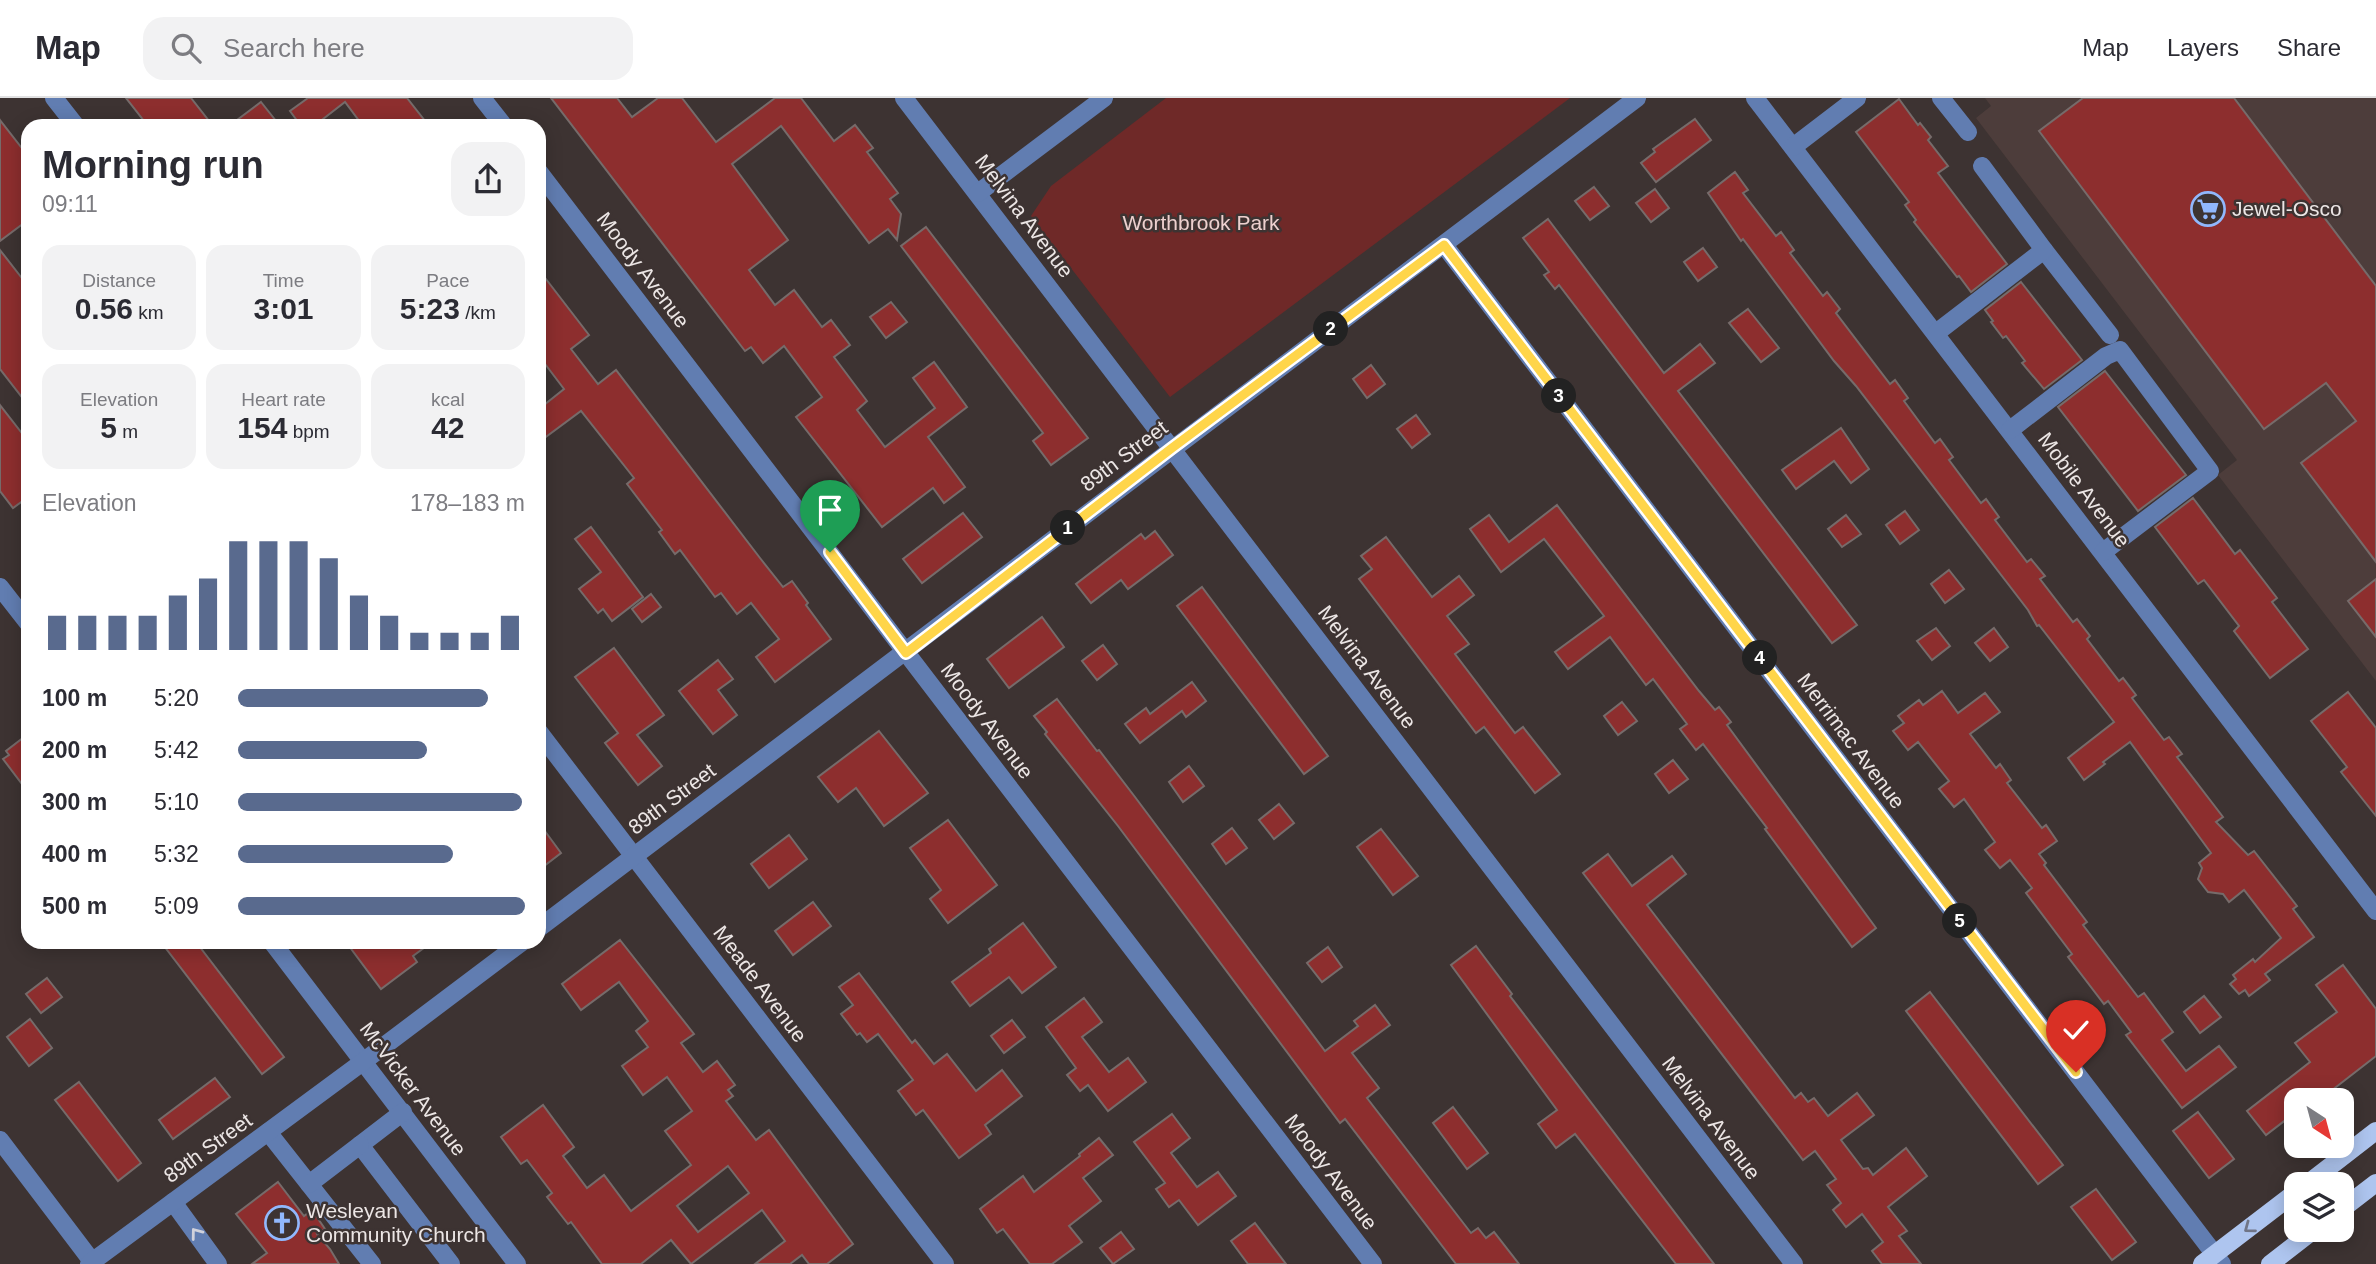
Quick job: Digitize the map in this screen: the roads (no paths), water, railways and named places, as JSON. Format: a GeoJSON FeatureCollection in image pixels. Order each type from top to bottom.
{"type":"FeatureCollection","features":[{"type":"Feature","properties":{"kind":"main road"},"geometry":{"type":"LineString","coordinates":[[2323,1172],[2376,1132]]}},
{"type":"Feature","properties":{"kind":"main road"},"geometry":{"type":"LineString","coordinates":[[2354,1200],[2376,1183]]}},
{"type":"Feature","properties":{"kind":"main road"},"geometry":{"type":"LineString","coordinates":[[2213,1261],[2284,1202]]}},
{"type":"Feature","properties":{"kind":"main road"},"geometry":{"type":"LineString","coordinates":[[2270,1264],[2298,1242]]}},
{"type":"Feature","properties":{"kind":"street"},"geometry":{"type":"LineString","coordinates":[[54,98],[70,119]]}},
{"type":"Feature","properties":{"kind":"street"},"geometry":{"type":"LineString","coordinates":[[482,98],[498,119]]}},
{"type":"Feature","properties":{"kind":"street","name":"Melvina Avenue"},"geometry":{"type":"LineString","coordinates":[[904,98],[1794,1264]]}},
{"type":"Feature","properties":{"kind":"street"},"geometry":{"type":"LineString","coordinates":[[978,193],[1104,98]]}},
{"type":"Feature","properties":{"kind":"street","name":"89th Street"},"geometry":{"type":"LineString","coordinates":[[546,923],[1637,98]]}},
{"type":"Feature","properties":{"kind":"street","name":"Mobile Avenue"},"geometry":{"type":"LineString","coordinates":[[1755,98],[2376,911]]}},
{"type":"Feature","properties":{"kind":"street"},"geometry":{"type":"LineString","coordinates":[[1793,147],[1857,98]]}},
{"type":"Feature","properties":{"kind":"street"},"geometry":{"type":"LineString","coordinates":[[1941,98],[1968,132]]}},
{"type":"Feature","properties":{"kind":"street"},"geometry":{"type":"LineString","coordinates":[[1982,166],[2110,335]]}},
{"type":"Feature","properties":{"kind":"street","name":"Moody Avenue"},"geometry":{"type":"LineString","coordinates":[[546,181],[1373,1264]]}},
{"type":"Feature","properties":{"kind":"street","name":"Merrimac Avenue"},"geometry":{"type":"LineString","coordinates":[[1444,245],[2213,1261]]}},
{"type":"Feature","properties":{"kind":"street"},"geometry":{"type":"LineString","coordinates":[[1936,333],[2044,250]]}},
{"type":"Feature","properties":{"kind":"street"},"geometry":{"type":"LineString","coordinates":[[2010,430],[2106,356],[2120,351],[2210,471],[2103,552]]}},
{"type":"Feature","properties":{"kind":"street"},"geometry":{"type":"LineString","coordinates":[[0,587],[21,615]]}},
{"type":"Feature","properties":{"kind":"street","name":"Meade Avenue"},"geometry":{"type":"LineString","coordinates":[[546,741],[945,1264]]}},
{"type":"Feature","properties":{"kind":"street","name":"McVicker Avenue"},"geometry":{"type":"LineString","coordinates":[[277,949],[517,1264]]}},
{"type":"Feature","properties":{"kind":"street","name":"89th Street"},"geometry":{"type":"LineString","coordinates":[[92,1263],[513,949]]}},
{"type":"Feature","properties":{"kind":"street"},"geometry":{"type":"LineString","coordinates":[[309,1184],[402,1112]]}},
{"type":"Feature","properties":{"kind":"street"},"geometry":{"type":"LineString","coordinates":[[268,1132],[372,1264]]}},
{"type":"Feature","properties":{"kind":"street"},"geometry":{"type":"LineString","coordinates":[[0,1140],[92,1263]]}},
{"type":"Feature","properties":{"kind":"street"},"geometry":{"type":"LineString","coordinates":[[360,1144],[451,1264]]}},
{"type":"Feature","properties":{"kind":"street"},"geometry":{"type":"LineString","coordinates":[[173,1202],[218,1264]]}},
{"type":"Feature","properties":{"kind":"place","name":"Jewel-Osco"},"geometry":{"type":"Point","coordinates":[2208,209]}},
{"type":"Feature","properties":{"kind":"place","name":"Wesleyan Community Church"},"geometry":{"type":"Point","coordinates":[282,1223]}},
{"type":"Feature","properties":{"kind":"park label","name":"Worthbrook Park"},"geometry":{"type":"Point","coordinates":[1201,223]}}]}
